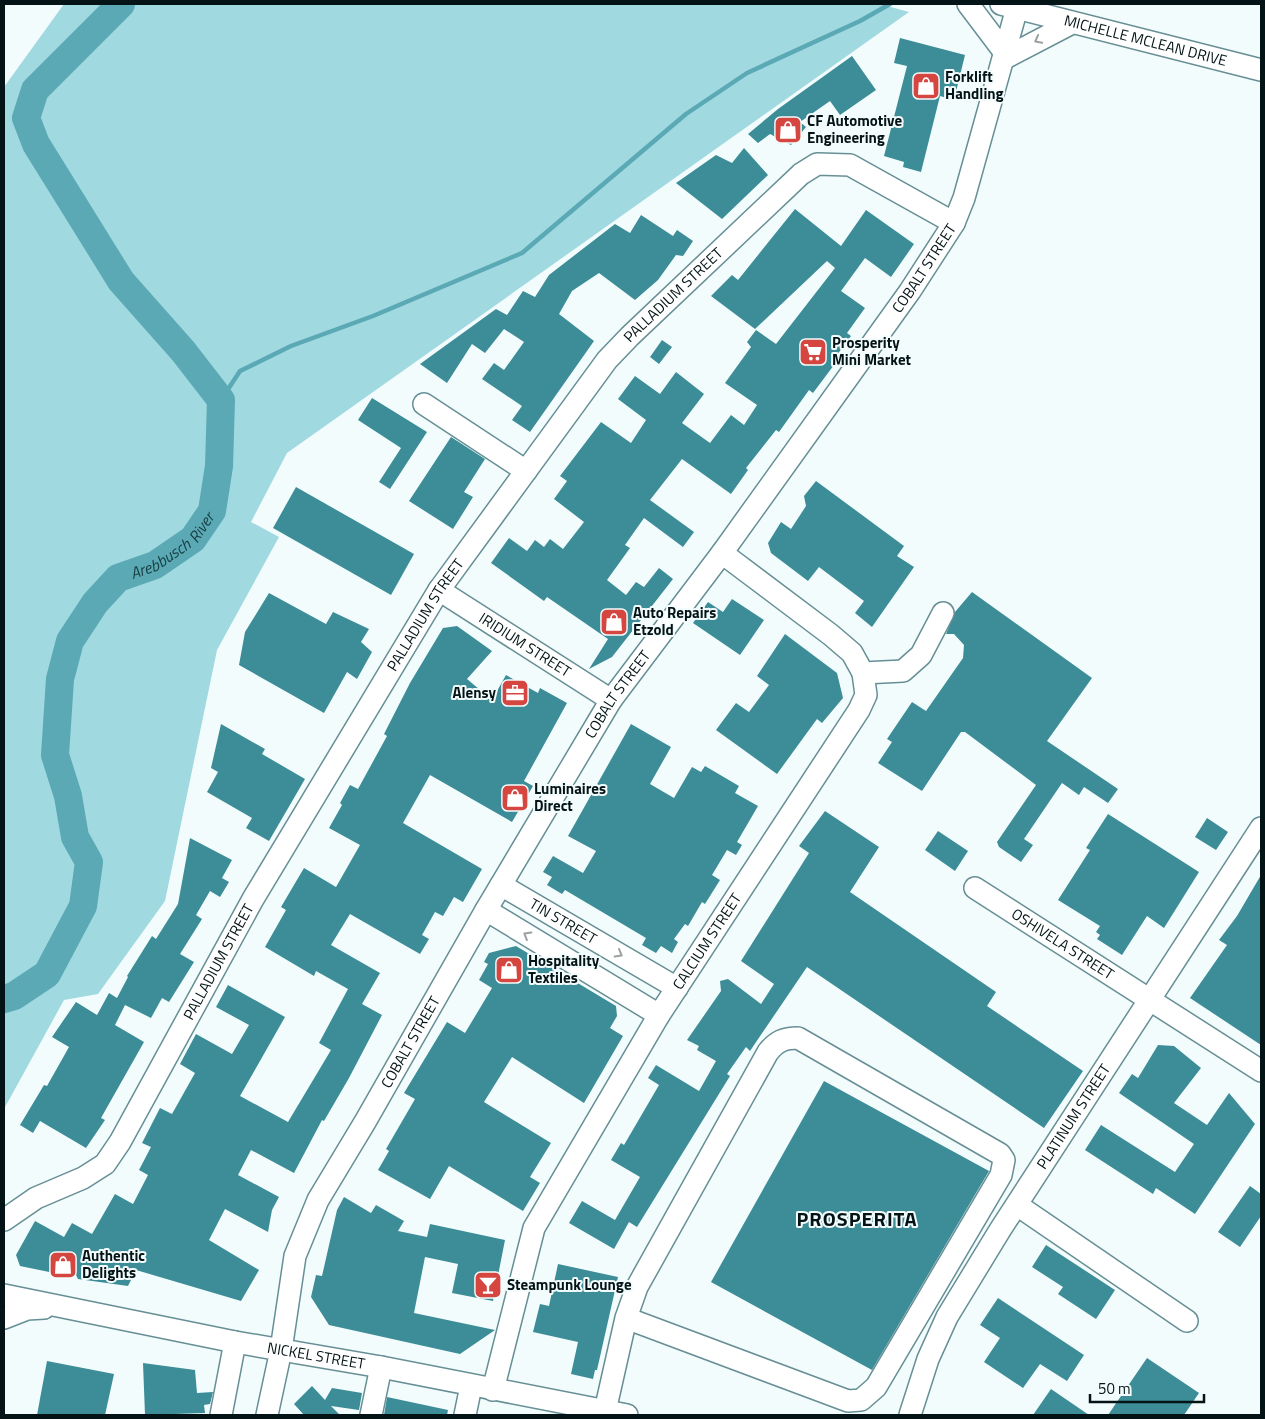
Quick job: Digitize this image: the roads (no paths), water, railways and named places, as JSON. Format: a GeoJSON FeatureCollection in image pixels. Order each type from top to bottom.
{"type":"FeatureCollection","features":[{"type":"Feature","properties":{"kind":"street"},"geometry":{"type":"LineString","coordinates":[[968,4],[1005,56],[1072,23]]}},
{"type":"Feature","properties":{"kind":"street","name":"COBALT STREET"},"geometry":{"type":"LineString","coordinates":[[267,1415],[281,1350],[295,1256],[318,1200],[366,1122],[486,910],[610,700],[722,553],[904,299],[954,223],[964,198],[1005,56],[1009,6]]}},
{"type":"Feature","properties":{"kind":"street","name":"MICHELLE MCLEAN DRIVE"},"geometry":{"type":"LineString","coordinates":[[1009,6],[1261,70]]}},
{"type":"Feature","properties":{"kind":"street","name":"PALLADIUM STREET"},"geometry":{"type":"LineString","coordinates":[[4,1220],[36,1198],[83,1178],[105,1164],[120,1142],[253,900],[439,590],[607,360],[800,174],[817,164],[850,165],[954,223]]}},
{"type":"Feature","properties":{"kind":"street"},"geometry":{"type":"LineString","coordinates":[[424,404],[526,471]]}},
{"type":"Feature","properties":{"kind":"street","name":"CALCIUM STREET"},"geometry":{"type":"LineString","coordinates":[[493,1390],[534,1228],[659,1015],[859,710],[866,695],[863,673],[852,653],[722,553]]}},
{"type":"Feature","properties":{"kind":"street","name":"IRIDIUM STREET"},"geometry":{"type":"LineString","coordinates":[[439,590],[610,700]]}},
{"type":"Feature","properties":{"kind":"street"},"geometry":{"type":"LineString","coordinates":[[863,673],[903,671],[921,655],[943,613]]}},
{"type":"Feature","properties":{"kind":"street","name":"PLATINUM STREET"},"geometry":{"type":"LineString","coordinates":[[910,1415],[928,1359],[947,1317],[1017,1205],[1261,828]]}},
{"type":"Feature","properties":{"kind":"street","name":"TIN STREET"},"geometry":{"type":"LineString","coordinates":[[501,885],[677,988]]}},
{"type":"Feature","properties":{"kind":"street","name":"OSHIVELA STREET"},"geometry":{"type":"LineString","coordinates":[[975,888],[1261,1071]]}},
{"type":"Feature","properties":{"kind":"street","name":"TIN STREET"},"geometry":{"type":"LineString","coordinates":[[486,910],[659,1015]]}},
{"type":"Feature","properties":{"kind":"street"},"geometry":{"type":"LineString","coordinates":[[605,1411],[626,1318],[637,1287],[768,1052],[776,1043],[785,1038],[798,1038],[1000,1154],[1004,1160],[1001,1174],[876,1387],[861,1400],[848,1401],[626,1318]]}},
{"type":"Feature","properties":{"kind":"street"},"geometry":{"type":"LineString","coordinates":[[1017,1205],[1187,1321]]}},
{"type":"Feature","properties":{"kind":"street","name":"NICKEL STREET"},"geometry":{"type":"LineString","coordinates":[[4,1295],[235,1342],[381,1367],[627,1415]]}},
{"type":"Feature","properties":{"kind":"street"},"geometry":{"type":"LineString","coordinates":[[4,1318],[27,1309],[62,1308]]}},
{"type":"Feature","properties":{"kind":"street"},"geometry":{"type":"LineString","coordinates":[[221,1415],[235,1342]]}},
{"type":"Feature","properties":{"kind":"street"},"geometry":{"type":"LineString","coordinates":[[371,1415],[381,1367]]}},
{"type":"Feature","properties":{"kind":"street"},"geometry":{"type":"LineString","coordinates":[[465,1415],[471,1386]]}},
{"type":"Feature","properties":{"kind":"waterway","name":"Arebbusch River"},"geometry":{"type":"LineString","coordinates":[[4,999],[14,996],[47,974],[83,906],[89,862],[75,837],[68,796],[55,755],[60,679],[70,641],[95,603],[118,578],[155,565],[193,539],[212,511],[219,466],[221,400],[183,351],[121,281],[36,144],[26,118],[35,90],[121,4]]}},
{"type":"Feature","properties":{"kind":"waterway"},"geometry":{"type":"LineString","coordinates":[[221,400],[240,371],[291,346],[373,316],[522,253],[686,114],[747,73],[860,21],[890,4]]}},
{"type":"Feature","properties":{"kind":"place","name":"Forklift Handling"},"geometry":{"type":"Point","coordinates":[926,86]}},
{"type":"Feature","properties":{"kind":"place","name":"CF Automotive Engineering"},"geometry":{"type":"Point","coordinates":[788,130]}},
{"type":"Feature","properties":{"kind":"place","name":"Prosperity Mini Market"},"geometry":{"type":"Point","coordinates":[813,352]}},
{"type":"Feature","properties":{"kind":"place","name":"Auto Repairs Etzold"},"geometry":{"type":"Point","coordinates":[614,622]}},
{"type":"Feature","properties":{"kind":"place","name":"Alensy"},"geometry":{"type":"Point","coordinates":[515,693]}},
{"type":"Feature","properties":{"kind":"place","name":"Luminaires Direct"},"geometry":{"type":"Point","coordinates":[515,798]}},
{"type":"Feature","properties":{"kind":"place","name":"Hospitality Textiles"},"geometry":{"type":"Point","coordinates":[509,970]}},
{"type":"Feature","properties":{"kind":"place","name":"Authentic Delights"},"geometry":{"type":"Point","coordinates":[63,1265]}},
{"type":"Feature","properties":{"kind":"place","name":"Steampunk Lounge"},"geometry":{"type":"Point","coordinates":[488,1285]}},
{"type":"Feature","properties":{"kind":"district","name":"PROSPERITA"},"geometry":{"type":"Point","coordinates":[857,1219]}}]}
